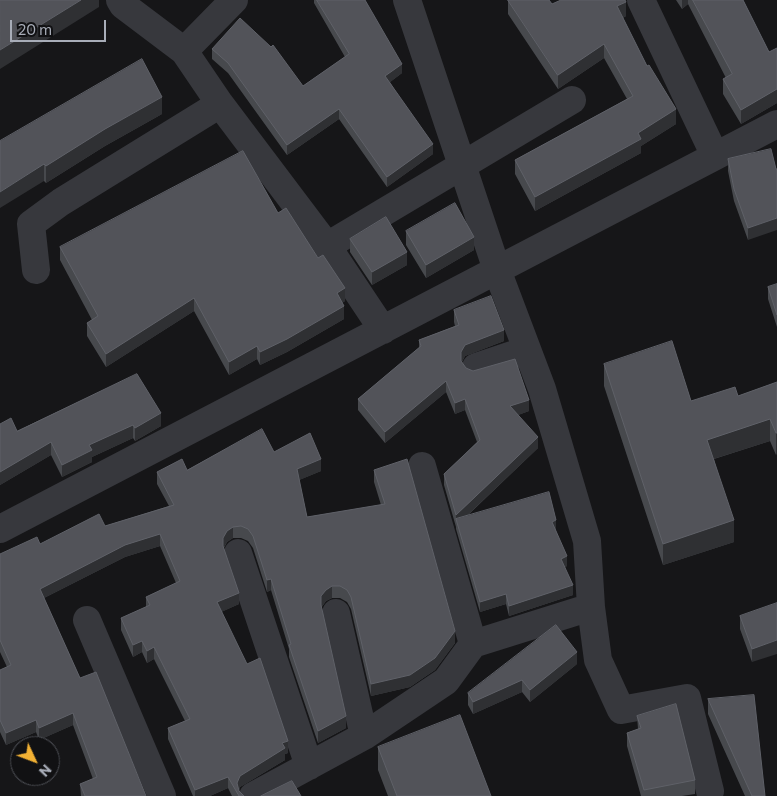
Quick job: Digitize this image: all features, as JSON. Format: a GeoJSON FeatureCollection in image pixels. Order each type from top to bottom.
{"type":"FeatureCollection","features":[{"type":"Feature","properties":{"kind":"street"},"geometry":{"type":"LineString","coordinates":[[120,0],[123,5],[184,51],[220,104],[327,246],[383,330]]}},
{"type":"Feature","properties":{"kind":"street"},"geometry":{"type":"LineString","coordinates":[[184,51],[234,0]]}},
{"type":"Feature","properties":{"kind":"street"},"geometry":{"type":"LineString","coordinates":[[407,0],[497,270],[542,389],[588,541],[591,607],[598,660],[621,710],[686,698],[710,790]]}},
{"type":"Feature","properties":{"kind":"street"},"geometry":{"type":"LineString","coordinates":[[641,0],[715,156]]}},
{"type":"Feature","properties":{"kind":"street"},"geometry":{"type":"LineString","coordinates":[[327,246],[572,100]]}},
{"type":"Feature","properties":{"kind":"street"},"geometry":{"type":"LineString","coordinates":[[36,270],[31,224],[61,202],[220,104]]}},
{"type":"Feature","properties":{"kind":"street"},"geometry":{"type":"LineString","coordinates":[[0,529],[777,124]]}},
{"type":"Feature","properties":{"kind":"street"},"geometry":{"type":"LineString","coordinates":[[476,367],[527,350]]}},
{"type":"Feature","properties":{"kind":"street"},"geometry":{"type":"LineString","coordinates":[[422,466],[473,644]]}},
{"type":"Feature","properties":{"kind":"street"},"geometry":{"type":"LineString","coordinates":[[238,553],[310,766]]}},
{"type":"Feature","properties":{"kind":"street"},"geometry":{"type":"LineString","coordinates":[[253,796],[364,736],[446,680],[473,644],[591,607]]}},
{"type":"Feature","properties":{"kind":"street"},"geometry":{"type":"LineString","coordinates":[[336,613],[364,736]]}},
{"type":"Feature","properties":{"kind":"street"},"geometry":{"type":"LineString","coordinates":[[87,620],[162,796]]}},
{"type":"Feature","properties":{"kind":"building"},"geometry":{"type":"Polygon","coordinates":[[[0,0],[81,0],[0,50],[0,0]]]}},
{"type":"Feature","properties":{"kind":"building"},"geometry":{"type":"Polygon","coordinates":[[[317,0],[365,0],[402,64],[385,76],[433,144],[387,177],[339,109],[287,145],[228,63],[212,49],[240,18],[271,47],[273,45],[303,86],[349,54],[317,0]]]}},
{"type":"Feature","properties":{"kind":"building"},"geometry":{"type":"Polygon","coordinates":[[[508,0],[549,0],[552,4],[561,0],[625,0],[626,2],[617,6],[647,66],[649,65],[676,109],[638,133],[641,139],[535,197],[515,160],[633,96],[604,44],[558,75],[508,0]]]}},
{"type":"Feature","properties":{"kind":"building"},"geometry":{"type":"Polygon","coordinates":[[[693,0],[743,0],[769,52],[777,48],[777,89],[741,110],[723,79],[732,74],[693,0]]]}},
{"type":"Feature","properties":{"kind":"building"},"geometry":{"type":"Polygon","coordinates":[[[142,59],[162,97],[105,129],[46,166],[44,164],[0,192],[0,141],[142,59]]]}},
{"type":"Feature","properties":{"kind":"building"},"geometry":{"type":"Polygon","coordinates":[[[771,149],[777,169],[777,218],[748,228],[734,189],[728,159],[771,149]]]}},
{"type":"Feature","properties":{"kind":"building"},"geometry":{"type":"Polygon","coordinates":[[[243,151],[278,213],[286,208],[318,258],[323,255],[345,288],[337,293],[344,306],[287,339],[260,352],[257,346],[229,362],[194,298],[106,354],[87,323],[98,316],[60,247],[243,151]]]}},
{"type":"Feature","properties":{"kind":"building"},"geometry":{"type":"Polygon","coordinates":[[[455,203],[474,237],[426,265],[406,231],[455,203]]]}},
{"type":"Feature","properties":{"kind":"building"},"geometry":{"type":"Polygon","coordinates":[[[386,217],[407,252],[372,272],[350,239],[386,217]]]}},
{"type":"Feature","properties":{"kind":"building"},"geometry":{"type":"Polygon","coordinates":[[[777,284],[777,315],[768,287],[777,284]]]}},
{"type":"Feature","properties":{"kind":"building"},"geometry":{"type":"Polygon","coordinates":[[[491,296],[504,330],[465,345],[461,352],[461,361],[466,368],[473,371],[515,359],[529,400],[510,406],[538,437],[456,515],[444,474],[480,440],[465,399],[455,403],[446,381],[385,432],[358,399],[421,346],[419,340],[459,325],[454,310],[491,296]]]}},
{"type":"Feature","properties":{"kind":"building"},"geometry":{"type":"Polygon","coordinates":[[[672,341],[691,401],[735,387],[738,396],[777,382],[777,433],[770,419],[707,440],[734,520],[663,544],[604,364],[672,341]]]}},
{"type":"Feature","properties":{"kind":"building"},"geometry":{"type":"Polygon","coordinates":[[[137,374],[161,413],[135,428],[133,425],[89,445],[92,450],[62,465],[51,442],[0,472],[0,424],[11,418],[17,431],[137,374]]]}},
{"type":"Feature","properties":{"kind":"building"},"geometry":{"type":"Polygon","coordinates":[[[262,429],[274,452],[310,433],[321,459],[297,469],[307,517],[385,504],[374,470],[407,459],[455,631],[435,658],[410,675],[371,684],[351,597],[347,590],[340,586],[332,586],[326,590],[321,596],[321,605],[346,716],[318,731],[289,645],[291,644],[271,579],[267,580],[253,536],[248,529],[241,526],[233,527],[227,531],[223,538],[223,546],[239,593],[217,602],[247,664],[260,658],[288,741],[282,743],[285,748],[240,776],[237,783],[239,791],[244,796],[239,796],[228,777],[195,790],[168,728],[190,719],[154,647],[147,651],[142,641],[133,645],[121,618],[150,605],[146,597],[180,581],[160,534],[125,545],[40,589],[80,678],[96,672],[146,796],[85,796],[80,784],[97,777],[73,713],[39,728],[36,720],[6,733],[0,720],[0,670],[11,665],[0,640],[0,554],[37,537],[40,544],[99,514],[105,526],[174,505],[157,472],[182,459],[187,470],[262,429]]]}},
{"type":"Feature","properties":{"kind":"building"},"geometry":{"type":"Polygon","coordinates":[[[549,492],[556,520],[552,522],[567,556],[561,559],[573,585],[509,606],[506,594],[480,602],[456,519],[549,492]]]}},
{"type":"Feature","properties":{"kind":"building"},"geometry":{"type":"Polygon","coordinates":[[[777,603],[777,640],[752,649],[740,616],[777,603]]]}},
{"type":"Feature","properties":{"kind":"building"},"geometry":{"type":"Polygon","coordinates":[[[556,625],[577,652],[530,690],[522,680],[473,702],[468,693],[556,625]]]}},
{"type":"Feature","properties":{"kind":"building"},"geometry":{"type":"Polygon","coordinates":[[[754,695],[765,796],[752,796],[708,699],[754,695]]]}},
{"type":"Feature","properties":{"kind":"building"},"geometry":{"type":"Polygon","coordinates":[[[676,704],[695,780],[644,790],[627,733],[641,728],[637,716],[676,704]]]}},
{"type":"Feature","properties":{"kind":"building"},"geometry":{"type":"Polygon","coordinates":[[[460,715],[491,796],[397,796],[378,747],[460,715]]]}},
{"type":"Feature","properties":{"kind":"building"},"geometry":{"type":"Polygon","coordinates":[[[292,781],[301,796],[261,796],[292,781]]]}}]}
